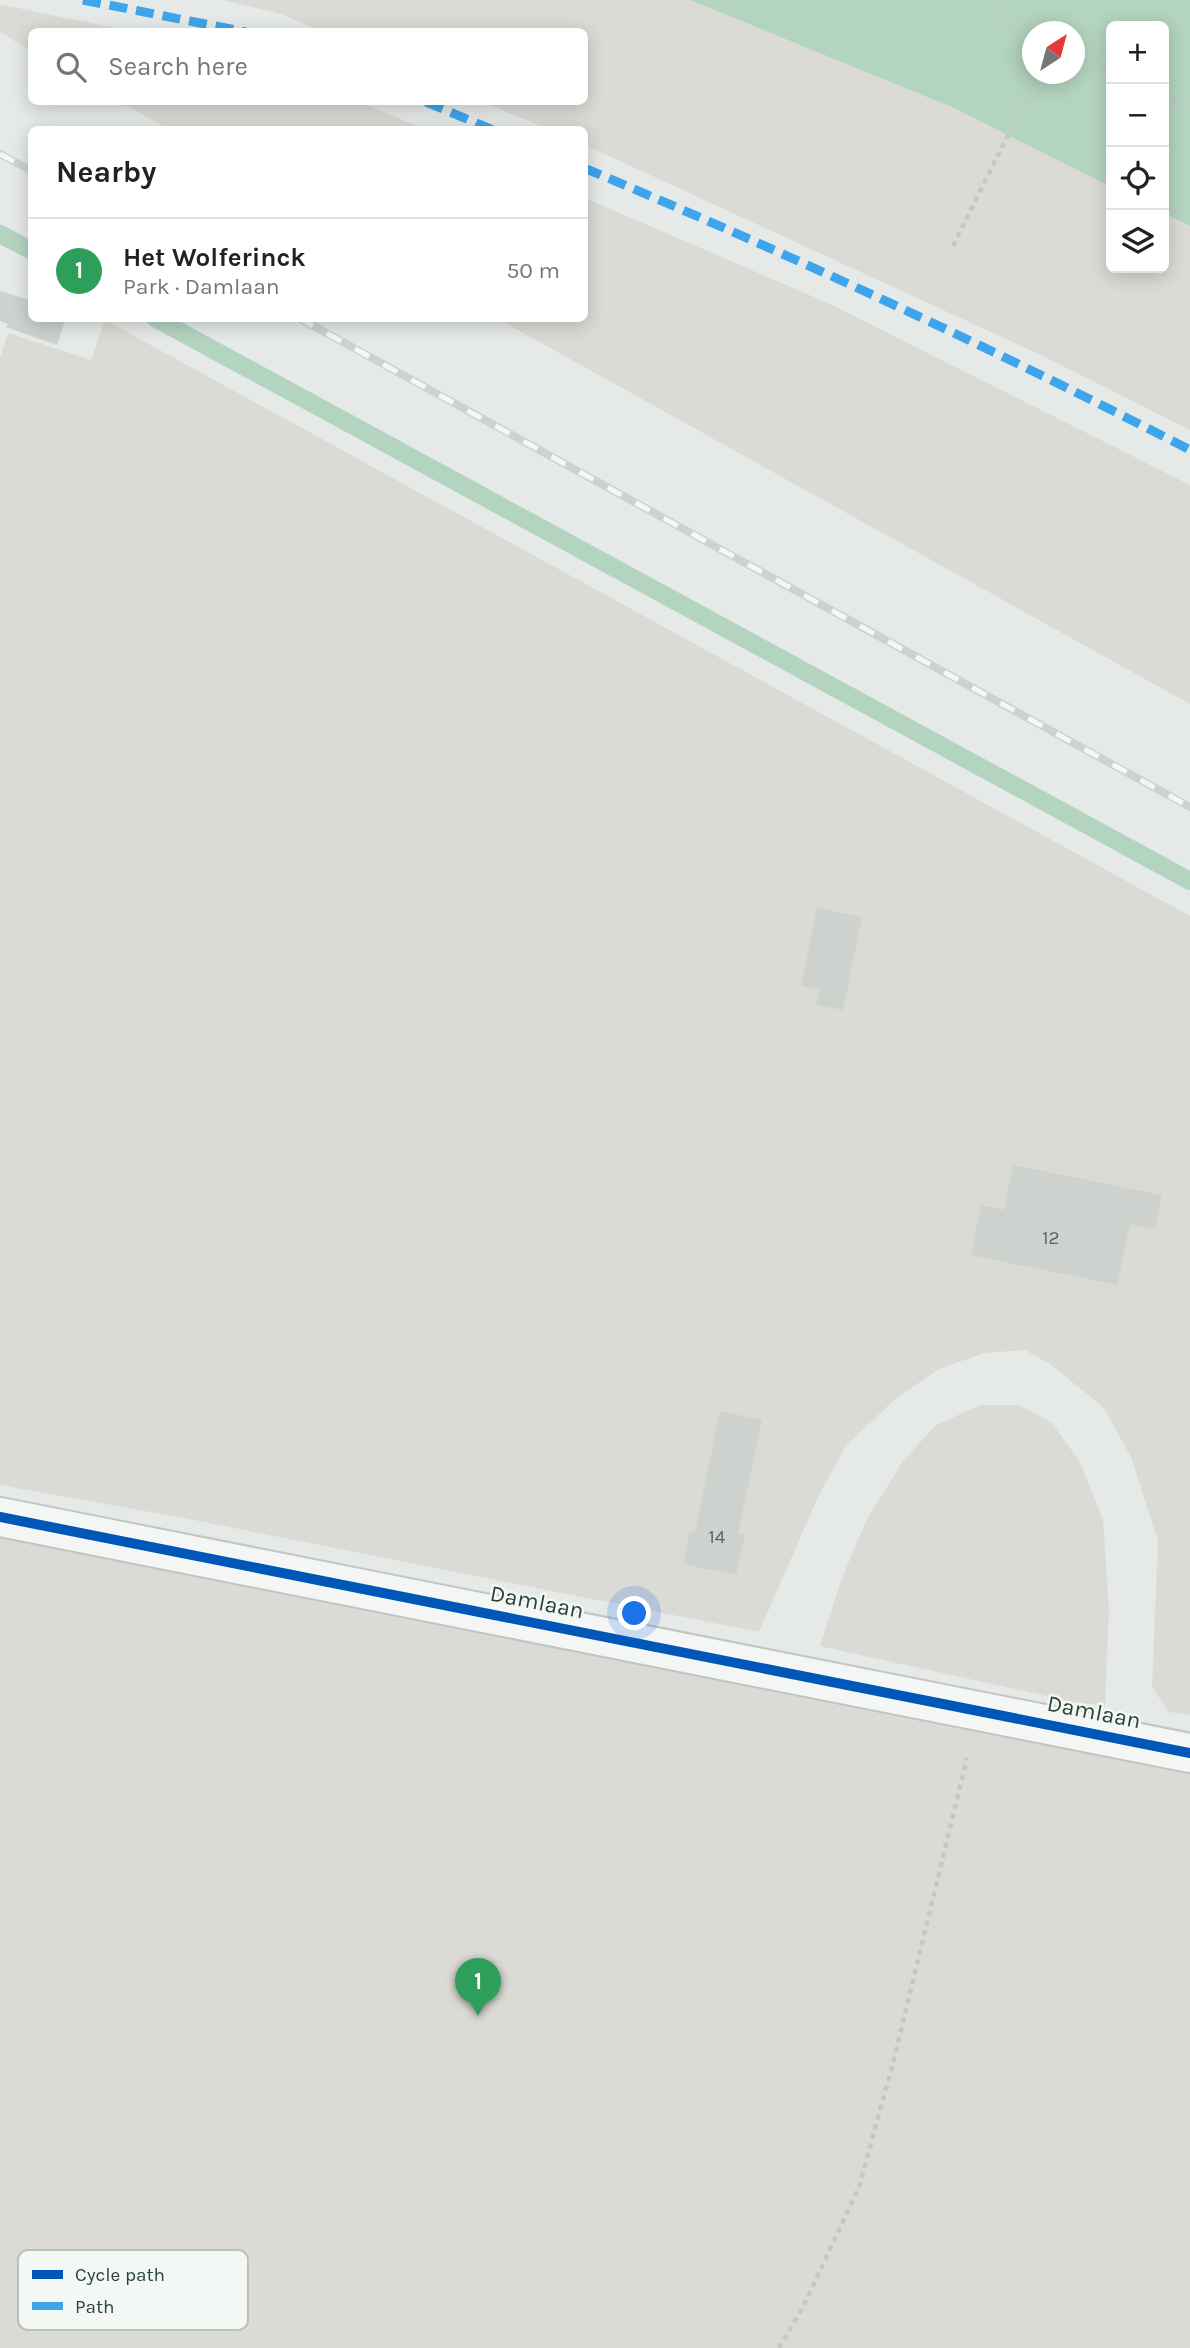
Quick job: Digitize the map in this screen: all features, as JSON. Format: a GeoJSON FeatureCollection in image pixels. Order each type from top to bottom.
{"type":"FeatureCollection","features":[{"type":"Feature","properties":{"kind":"street","name":"Damlaan"},"geometry":{"type":"LineString","coordinates":[[0,1517],[1190,1753]]}},
{"type":"Feature","properties":{"kind":"path"},"geometry":{"type":"LineString","coordinates":[[994,12],[1022,27]]}},
{"type":"Feature","properties":{"kind":"path"},"geometry":{"type":"LineString","coordinates":[[1085,58],[1106,69]]}},
{"type":"Feature","properties":{"kind":"path"},"geometry":{"type":"LineString","coordinates":[[953,246],[1033,84]]}},
{"type":"Feature","properties":{"kind":"path"},"geometry":{"type":"LineString","coordinates":[[1169,100],[1190,110]]}},
{"type":"Feature","properties":{"kind":"path"},"geometry":{"type":"LineString","coordinates":[[779,2348],[804,2305],[859,2187],[979,1710]]}},
{"type":"Feature","properties":{"kind":"shaded area"},"geometry":{"type":"Polygon","coordinates":[[[223,0],[690,0],[954,108],[1106,184],[1106,273],[1169,273],[1169,216],[1190,226],[1190,430],[1045,357],[588,146],[588,126],[541,126],[490,105],[588,105],[588,28],[314,28],[281,14],[223,0]]]}},
{"type":"Feature","properties":{"kind":"shaded area"},"geometry":{"type":"Polygon","coordinates":[[[690,0],[1190,0],[1190,226],[1169,216],[1169,21],[1106,21],[1106,184],[954,108],[690,0]]]}},
{"type":"Feature","properties":{"kind":"shaded area"},"geometry":{"type":"Polygon","coordinates":[[[0,5],[114,28],[28,28],[28,49],[0,32],[0,5]]]}},
{"type":"Feature","properties":{"kind":"shaded area"},"geometry":{"type":"Polygon","coordinates":[[[125,105],[367,105],[418,126],[164,126],[125,105]]]}},
{"type":"Feature","properties":{"kind":"shaded area"},"geometry":{"type":"Polygon","coordinates":[[[588,199],[830,304],[1190,485],[1190,704],[503,322],[588,322],[588,199]]]}},
{"type":"Feature","properties":{"kind":"shaded area"},"geometry":{"type":"Polygon","coordinates":[[[104,322],[109,322],[1190,916],[1190,1715],[1169,1712],[1152,1687],[1158,1541],[1131,1457],[1104,1408],[1050,1364],[1025,1350],[984,1353],[939,1369],[895,1399],[845,1447],[818,1497],[759,1632],[184,1518],[0,1485],[0,358],[8,333],[91,360],[104,322]]]}},
{"type":"Feature","properties":{"kind":"shaded area"},"geometry":{"type":"Polygon","coordinates":[[[981,1405],[1019,1405],[1051,1422],[1080,1462],[1103,1519],[1109,1609],[1105,1705],[1078,1703],[820,1646],[842,1578],[867,1519],[903,1461],[936,1425],[981,1405]]]}},
{"type":"Feature","properties":{"kind":"shaded area"},"geometry":{"type":"Polygon","coordinates":[[[0,1536],[1190,1765],[1190,2348],[0,2348],[0,1536]]]}},
{"type":"Feature","properties":{"kind":"building"},"geometry":{"type":"Polygon","coordinates":[[[0,291],[28,300],[28,322],[65,322],[57,345],[6,327],[8,324],[0,321],[0,291]]]}},
{"type":"Feature","properties":{"kind":"building"},"geometry":{"type":"Polygon","coordinates":[[[817,908],[862,917],[843,1010],[816,1005],[820,990],[801,986],[817,908]]]}},
{"type":"Feature","properties":{"kind":"building"},"geometry":{"type":"Polygon","coordinates":[[[1013,1165],[1162,1195],[1155,1229],[1130,1224],[1117,1285],[971,1255],[981,1205],[1004,1210],[1013,1165]]]}},
{"type":"Feature","properties":{"kind":"building"},"geometry":{"type":"Polygon","coordinates":[[[720,1411],[762,1420],[738,1534],[745,1535],[736,1575],[683,1564],[690,1532],[695,1533],[720,1411]]]}},
{"type":"Feature","properties":{"kind":"waterway"},"geometry":{"type":"LineString","coordinates":[[0,234],[28,249]]}},
{"type":"Feature","properties":{"kind":"waterway"},"geometry":{"type":"LineString","coordinates":[[162,322],[1190,881]]}},
{"type":"Feature","properties":{"kind":"railway"},"geometry":{"type":"LineString","coordinates":[[0,154],[28,169]]}},
{"type":"Feature","properties":{"kind":"railway"},"geometry":{"type":"LineString","coordinates":[[306,322],[1190,807]]}},
{"type":"Feature","properties":{"kind":"marked path"},"geometry":{"type":"LineString","coordinates":[[83,0],[226,28]]}},
{"type":"Feature","properties":{"kind":"marked path"},"geometry":{"type":"LineString","coordinates":[[433,105],[483,126]]}},
{"type":"Feature","properties":{"kind":"marked path"},"geometry":{"type":"LineString","coordinates":[[588,170],[890,303],[1190,450]]}},
{"type":"Feature","properties":{"kind":"cycle path"},"geometry":{"type":"LineString","coordinates":[[0,1517],[1190,1753]]}},
{"type":"Feature","properties":{"kind":"place","name":"Het Wolferinck"},"geometry":{"type":"Point","coordinates":[478,2016]}}]}
